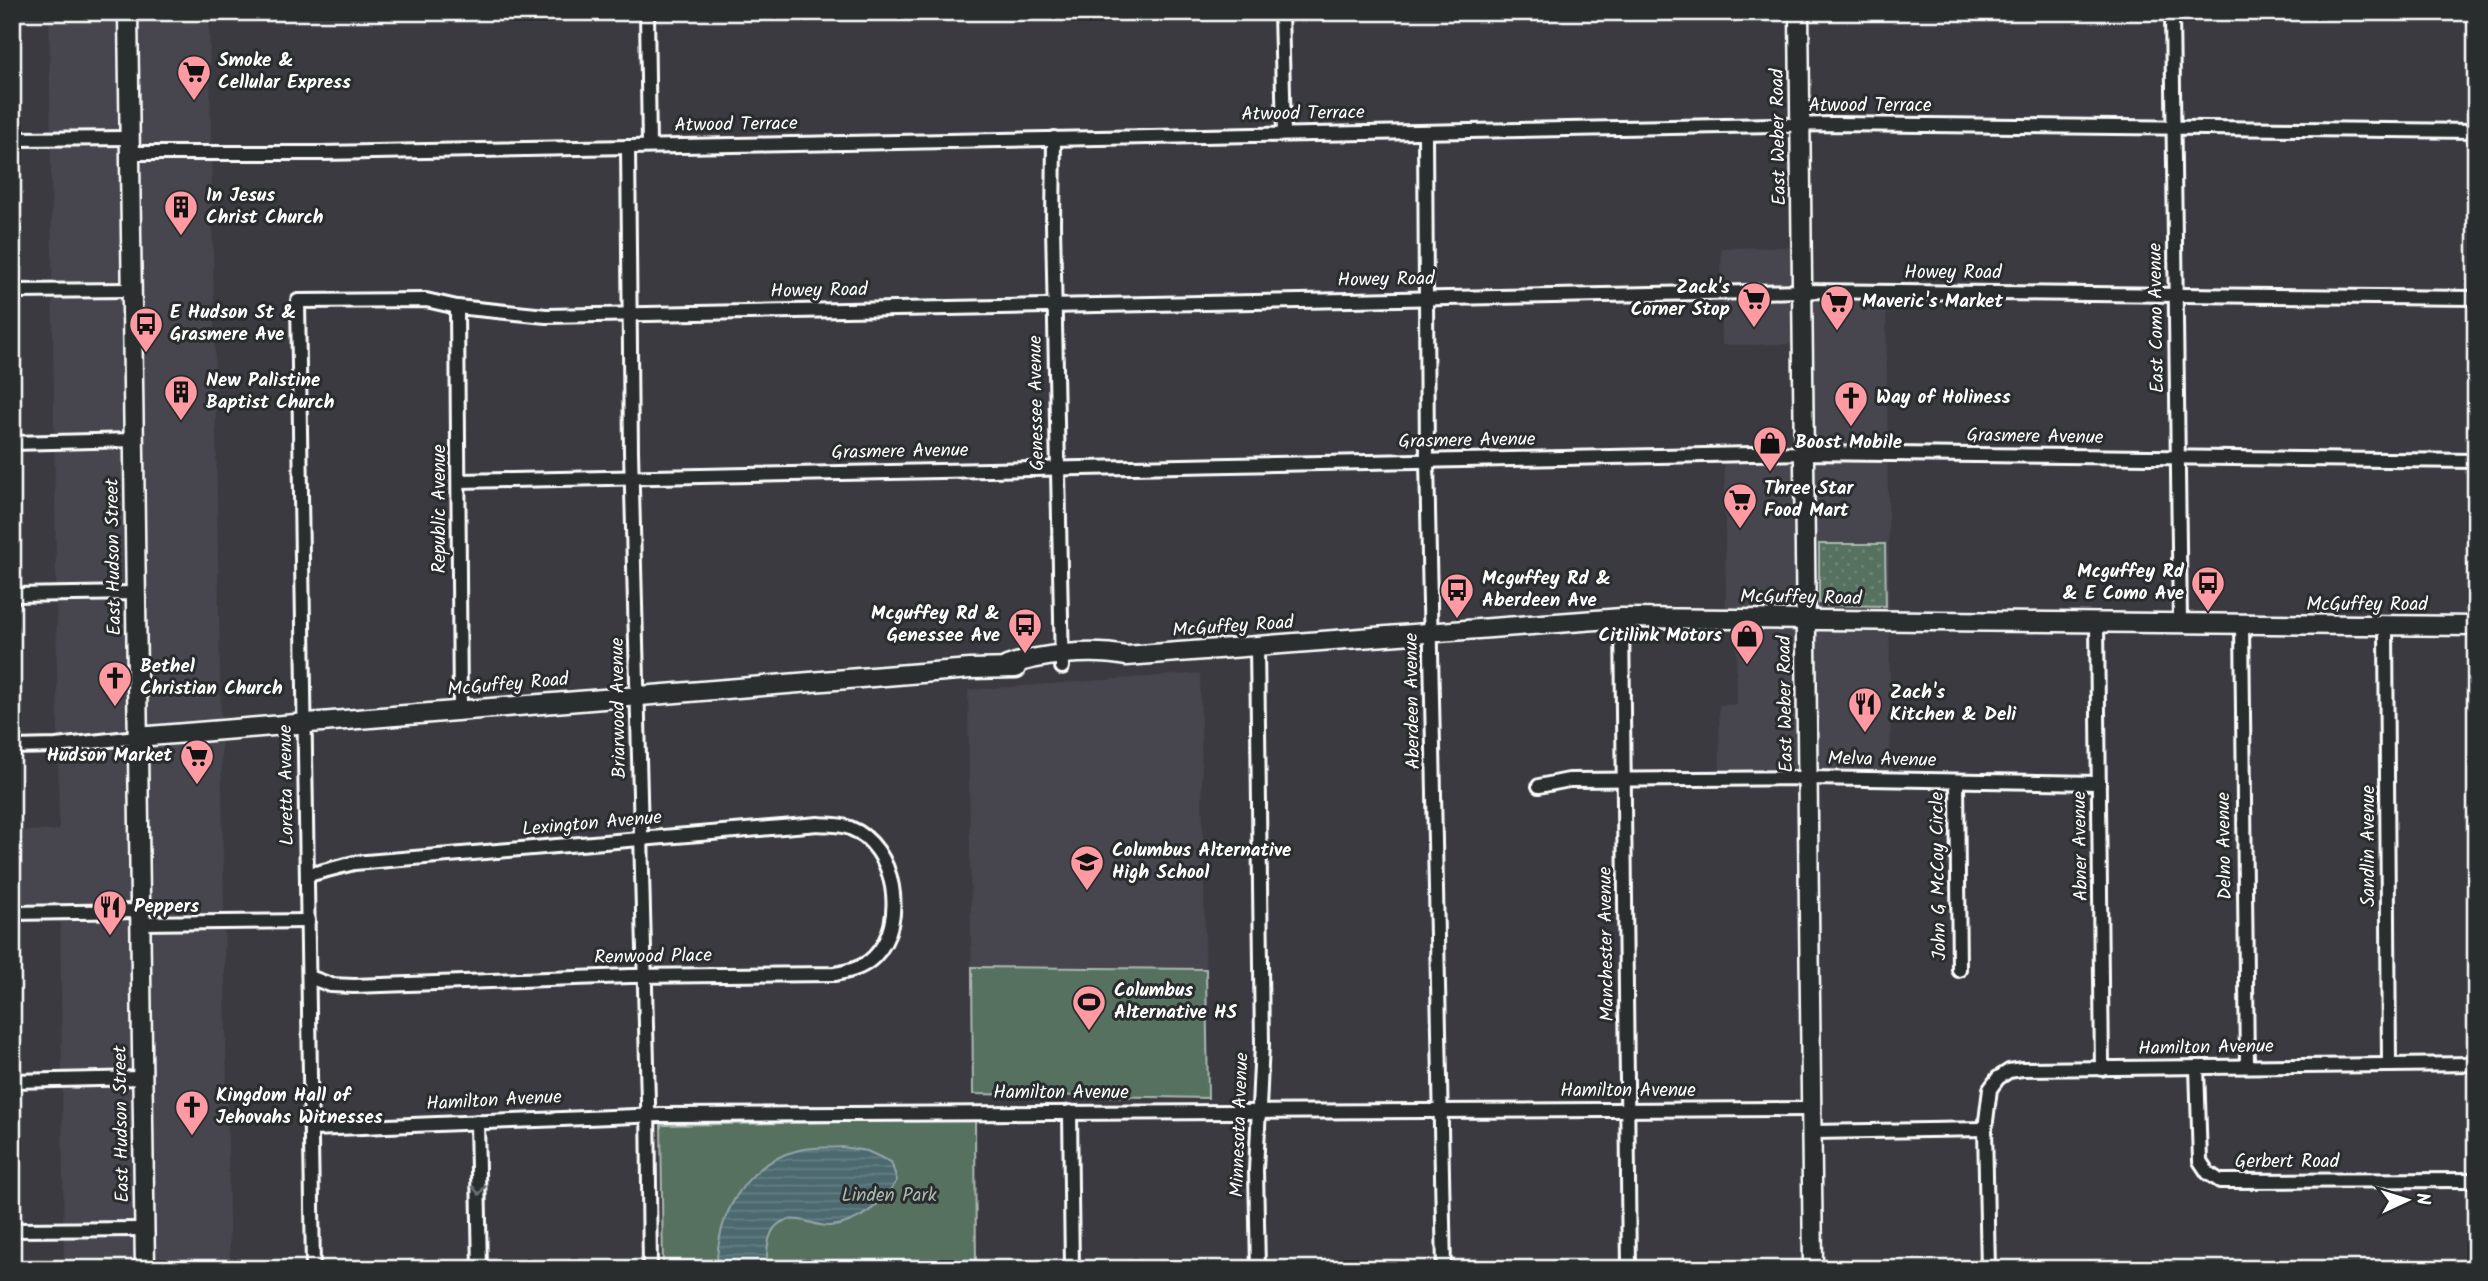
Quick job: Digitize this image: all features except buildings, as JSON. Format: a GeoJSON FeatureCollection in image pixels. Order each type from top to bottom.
{"type":"FeatureCollection","features":[{"type":"Feature","properties":{"kind":"street","name":"East Hudson Street"},"geometry":{"type":"LineString","coordinates":[[128,12],[145,1269]]}},
{"type":"Feature","properties":{"kind":"street"},"geometry":{"type":"LineString","coordinates":[[647,12],[649,146]]}},
{"type":"Feature","properties":{"kind":"street"},"geometry":{"type":"LineString","coordinates":[[1281,12],[1284,134]]}},
{"type":"Feature","properties":{"kind":"street","name":"East Weber Road"},"geometry":{"type":"LineString","coordinates":[[1799,12],[1813,1269]]}},
{"type":"Feature","properties":{"kind":"street","name":"East Como Avenue"},"geometry":{"type":"LineString","coordinates":[[2172,12],[2180,623]]}},
{"type":"Feature","properties":{"kind":"street","name":"Atwood Terrace"},"geometry":{"type":"LineString","coordinates":[[12,139],[321,153],[1800,125],[2476,131]]}},
{"type":"Feature","properties":{"kind":"street","name":"Aberdeen Avenue"},"geometry":{"type":"LineString","coordinates":[[1424,132],[1427,216],[1427,461],[1444,1269]]}},
{"type":"Feature","properties":{"kind":"street","name":"Genessee Avenue"},"geometry":{"type":"LineString","coordinates":[[1054,138],[1054,306],[1061,662]]}},
{"type":"Feature","properties":{"kind":"street","name":"Briarwood Avenue"},"geometry":{"type":"LineString","coordinates":[[628,147],[650,1269]]}},
{"type":"Feature","properties":{"kind":"street"},"geometry":{"type":"LineString","coordinates":[[12,291],[132,290]]}},
{"type":"Feature","properties":{"kind":"street","name":"Howey Road"},"geometry":{"type":"LineString","coordinates":[[298,301],[426,300],[457,307],[546,316],[1802,291],[2476,298]]}},
{"type":"Feature","properties":{"kind":"street","name":"Loretta Avenue"},"geometry":{"type":"LineString","coordinates":[[298,301],[313,1269]]}},
{"type":"Feature","properties":{"kind":"street","name":"Republic Avenue"},"geometry":{"type":"LineString","coordinates":[[457,307],[460,710]]}},
{"type":"Feature","properties":{"kind":"street"},"geometry":{"type":"LineString","coordinates":[[12,443],[134,440]]}},
{"type":"Feature","properties":{"kind":"street","name":"Grasmere Avenue"},"geometry":{"type":"LineString","coordinates":[[459,481],[1804,453],[2476,461]]}},
{"type":"Feature","properties":{"kind":"street"},"geometry":{"type":"LineString","coordinates":[[12,595],[136,593]]}},
{"type":"Feature","properties":{"kind":"street","name":"McGuffey Road"},"geometry":{"type":"LineString","coordinates":[[12,747],[56,746],[305,722],[1007,666],[1028,659],[1061,662],[1110,653],[1126,656],[1622,618],[2476,626]]}},
{"type":"Feature","properties":{"kind":"street","name":"Manchester Avenue"},"geometry":{"type":"LineString","coordinates":[[1622,618],[1629,1269]]}},
{"type":"Feature","properties":{"kind":"street","name":"Abner Avenue"},"geometry":{"type":"LineString","coordinates":[[2096,623],[2102,1069]]}},
{"type":"Feature","properties":{"kind":"street","name":"Delno Avenue"},"geometry":{"type":"LineString","coordinates":[[2242,624],[2247,1066]]}},
{"type":"Feature","properties":{"kind":"street","name":"Sandlin Avenue"},"geometry":{"type":"LineString","coordinates":[[2386,626],[2389,1065]]}},
{"type":"Feature","properties":{"kind":"street","name":"Minnesota Avenue"},"geometry":{"type":"LineString","coordinates":[[1257,646],[1262,1044],[1258,1111],[1258,1269]]}},
{"type":"Feature","properties":{"kind":"street","name":"Melva Avenue"},"geometry":{"type":"LineString","coordinates":[[1539,786],[1569,780],[1807,779],[2099,783]]}},
{"type":"Feature","properties":{"kind":"street","name":"John G McCoy Circle"},"geometry":{"type":"LineString","coordinates":[[1956,781],[1959,970]]}},
{"type":"Feature","properties":{"kind":"street","name":"Lexington Avenue"},"geometry":{"type":"LineString","coordinates":[[307,875],[354,863],[818,824],[849,827],[875,845]]}},
{"type":"Feature","properties":{"kind":"street","name":"Renwood Place"},"geometry":{"type":"LineString","coordinates":[[309,977],[331,985],[354,986],[645,976],[835,974],[864,965],[875,956],[884,943],[892,919],[893,896],[888,869],[875,845]]}},
{"type":"Feature","properties":{"kind":"street"},"geometry":{"type":"LineString","coordinates":[[12,913],[309,921]]}},
{"type":"Feature","properties":{"kind":"street","name":"Hamilton Avenue"},"geometry":{"type":"LineString","coordinates":[[1988,1269],[1985,1129],[1990,1088],[1998,1078],[2009,1071],[2476,1064]]}},
{"type":"Feature","properties":{"kind":"street","name":"Gerbert Road"},"geometry":{"type":"LineString","coordinates":[[2197,1067],[2200,1161],[2208,1173],[2221,1181],[2476,1180]]}},
{"type":"Feature","properties":{"kind":"street"},"geometry":{"type":"LineString","coordinates":[[12,1080],[142,1078]]}},
{"type":"Feature","properties":{"kind":"street","name":"Hamilton Avenue"},"geometry":{"type":"LineString","coordinates":[[312,1129],[648,1115],[1811,1109]]}},
{"type":"Feature","properties":{"kind":"street"},"geometry":{"type":"LineString","coordinates":[[1070,1112],[1072,1269]]}},
{"type":"Feature","properties":{"kind":"street"},"geometry":{"type":"LineString","coordinates":[[477,1122],[480,1269]]}},
{"type":"Feature","properties":{"kind":"street"},"geometry":{"type":"LineString","coordinates":[[1812,1132],[1985,1129]]}},
{"type":"Feature","properties":{"kind":"street"},"geometry":{"type":"LineString","coordinates":[[12,1230],[144,1229]]}},
{"type":"Feature","properties":{"kind":"shaded area"},"geometry":{"type":"Polygon","coordinates":[[[49,12],[209,12],[230,1269],[64,1269],[60,913],[12,913],[12,831],[59,830],[49,12]]]}},
{"type":"Feature","properties":{"kind":"shaded area"},"geometry":{"type":"Polygon","coordinates":[[[1799,247],[1800,292],[1886,292],[1891,781],[1720,782],[1719,705],[1737,704],[1736,620],[1726,620],[1724,454],[1803,453],[1802,344],[1722,345],[1721,248],[1799,247]]]}},
{"type":"Feature","properties":{"kind":"shaded area","name":"Columbus Alternative High School"},"geometry":{"type":"Polygon","coordinates":[[[1200,673],[1208,1098],[973,1094],[968,690],[1200,673]]]}},
{"type":"Feature","properties":{"kind":"green space"},"geometry":{"type":"Polygon","coordinates":[[[1819,544],[1885,544],[1886,606],[1819,603],[1819,544]]]}},
{"type":"Feature","properties":{"kind":"green space","name":"Columbus Alternative HS"},"geometry":{"type":"Polygon","coordinates":[[[972,967],[1206,969],[1208,1098],[973,1094],[972,967]]]}},
{"type":"Feature","properties":{"kind":"green space","name":"Linden Park"},"geometry":{"type":"Polygon","coordinates":[[[975,1120],[976,1269],[663,1269],[661,1125],[975,1120]]]}},
{"type":"Feature","properties":{"kind":"water"},"geometry":{"type":"Polygon","coordinates":[[[842,1147],[867,1151],[891,1162],[897,1180],[886,1196],[861,1216],[842,1224],[824,1226],[800,1220],[781,1222],[771,1234],[767,1269],[717,1269],[718,1249],[728,1211],[749,1179],[780,1157],[799,1150],[842,1147]]]}},
{"type":"Feature","properties":{"kind":"place","name":"Smoke & Cellular Express"},"geometry":{"type":"Point","coordinates":[194,102]}},
{"type":"Feature","properties":{"kind":"place","name":"In Jesus Christ Church"},"geometry":{"type":"Point","coordinates":[181,237]}},
{"type":"Feature","properties":{"kind":"place","name":"Zack's Corner Stop"},"geometry":{"type":"Point","coordinates":[1754,329]}},
{"type":"Feature","properties":{"kind":"place","name":"Maveric's Market"},"geometry":{"type":"Point","coordinates":[1837,332]}},
{"type":"Feature","properties":{"kind":"place","name":"E Hudson St & Grasmere Ave"},"geometry":{"type":"Point","coordinates":[146,354]}},
{"type":"Feature","properties":{"kind":"place","name":"New Palistine Baptist Church"},"geometry":{"type":"Point","coordinates":[181,422]}},
{"type":"Feature","properties":{"kind":"place","name":"Way of Holiness"},"geometry":{"type":"Point","coordinates":[1851,428]}},
{"type":"Feature","properties":{"kind":"place","name":"Boost Mobile"},"geometry":{"type":"Point","coordinates":[1770,473]}},
{"type":"Feature","properties":{"kind":"place","name":"Three Star Food Mart"},"geometry":{"type":"Point","coordinates":[1740,530]}},
{"type":"Feature","properties":{"kind":"place","name":"Mcguffey Rd & E Como Ave"},"geometry":{"type":"Point","coordinates":[2208,613]}},
{"type":"Feature","properties":{"kind":"place","name":"Mcguffey Rd & Aberdeen Ave"},"geometry":{"type":"Point","coordinates":[1457,620]}},
{"type":"Feature","properties":{"kind":"place","name":"Mcguffey Rd & Genessee Ave"},"geometry":{"type":"Point","coordinates":[1025,655]}},
{"type":"Feature","properties":{"kind":"place","name":"Citilink Motors"},"geometry":{"type":"Point","coordinates":[1747,666]}},
{"type":"Feature","properties":{"kind":"place","name":"Bethel Christian Church"},"geometry":{"type":"Point","coordinates":[115,708]}},
{"type":"Feature","properties":{"kind":"place","name":"Zach's Kitchen & Deli"},"geometry":{"type":"Point","coordinates":[1865,734]}},
{"type":"Feature","properties":{"kind":"place","name":"Hudson Market"},"geometry":{"type":"Point","coordinates":[197,786]}},
{"type":"Feature","properties":{"kind":"place","name":"Columbus Alternative High School"},"geometry":{"type":"Point","coordinates":[1087,892]}},
{"type":"Feature","properties":{"kind":"place","name":"Peppers"},"geometry":{"type":"Point","coordinates":[110,937]}},
{"type":"Feature","properties":{"kind":"place","name":"Columbus Alternative HS"},"geometry":{"type":"Point","coordinates":[1089,1032]}},
{"type":"Feature","properties":{"kind":"place","name":"Kingdom Hall of Jehovahs Witnesses"},"geometry":{"type":"Point","coordinates":[192,1137]}}]}
